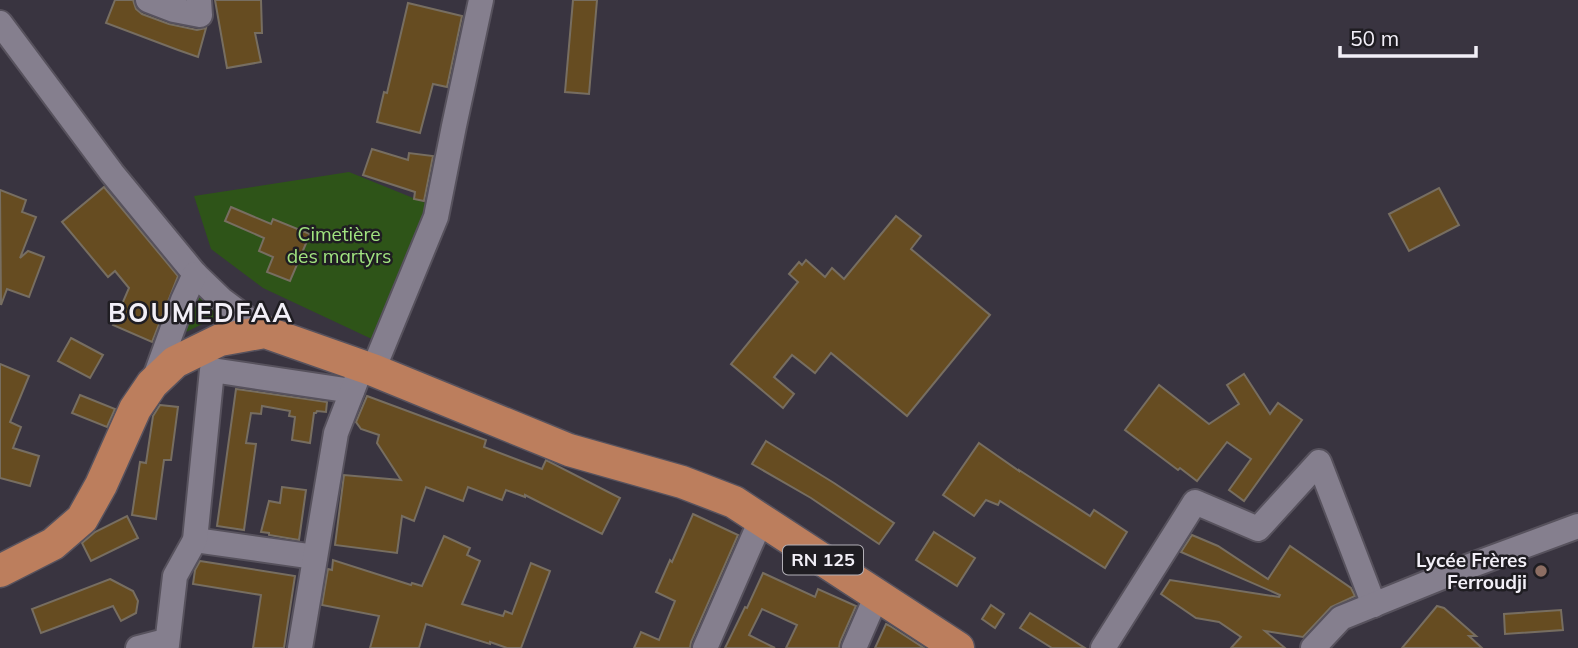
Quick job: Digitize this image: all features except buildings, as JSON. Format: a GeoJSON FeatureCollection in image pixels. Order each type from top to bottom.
{"type":"FeatureCollection","features":[{"type":"Feature","properties":{"kind":"main road","name":"RN 125"},"geometry":{"type":"LineString","coordinates":[[0,571],[52,544],[82,519],[101,485],[135,408],[152,384],[175,362],[209,359],[220,340],[265,332],[362,376],[569,450],[682,482],[734,502],[958,648]]}},
{"type":"Feature","properties":{"kind":"street"},"geometry":{"type":"LineString","coordinates":[[148,0],[200,16],[199,0]]}},
{"type":"Feature","properties":{"kind":"street"},"geometry":{"type":"LineString","coordinates":[[300,648],[336,433],[436,217],[481,0]]}},
{"type":"Feature","properties":{"kind":"street"},"geometry":{"type":"LineString","coordinates":[[0,23],[112,173],[195,274],[222,300],[265,332]]}},
{"type":"Feature","properties":{"kind":"street"},"geometry":{"type":"LineString","coordinates":[[152,384],[195,274]]}},
{"type":"Feature","properties":{"kind":"street"},"geometry":{"type":"LineString","coordinates":[[138,648],[161,642],[167,645],[175,576],[195,540],[209,359],[362,376]]}},
{"type":"Feature","properties":{"kind":"street"},"geometry":{"type":"LineString","coordinates":[[1103,648],[1195,502],[1258,529],[1319,462],[1374,605]]}},
{"type":"Feature","properties":{"kind":"street"},"geometry":{"type":"LineString","coordinates":[[705,648],[761,520]]}},
{"type":"Feature","properties":{"kind":"street"},"geometry":{"type":"LineString","coordinates":[[1313,648],[1341,618],[1466,567],[1578,526]]}},
{"type":"Feature","properties":{"kind":"street"},"geometry":{"type":"LineString","coordinates":[[195,540],[315,556]]}},
{"type":"Feature","properties":{"kind":"street"},"geometry":{"type":"LineString","coordinates":[[854,648],[877,595]]}},
{"type":"Feature","properties":{"kind":"green space","name":"Cimetière des martyrs"},"geometry":{"type":"Polygon","coordinates":[[[349,172],[428,204],[425,222],[376,341],[263,288],[211,249],[194,196],[349,172]]]}},
{"type":"Feature","properties":{"kind":"green space"},"geometry":{"type":"Polygon","coordinates":[[[197,294],[221,315],[186,332],[197,294]]]}},
{"type":"Feature","properties":{"kind":"place","name":"Lycée Frères Ferroudji"},"geometry":{"type":"Point","coordinates":[1541,571]}},
{"type":"Feature","properties":{"kind":"district","name":"BOUMEDFAA"},"geometry":{"type":"Point","coordinates":[201,313]}}]}
